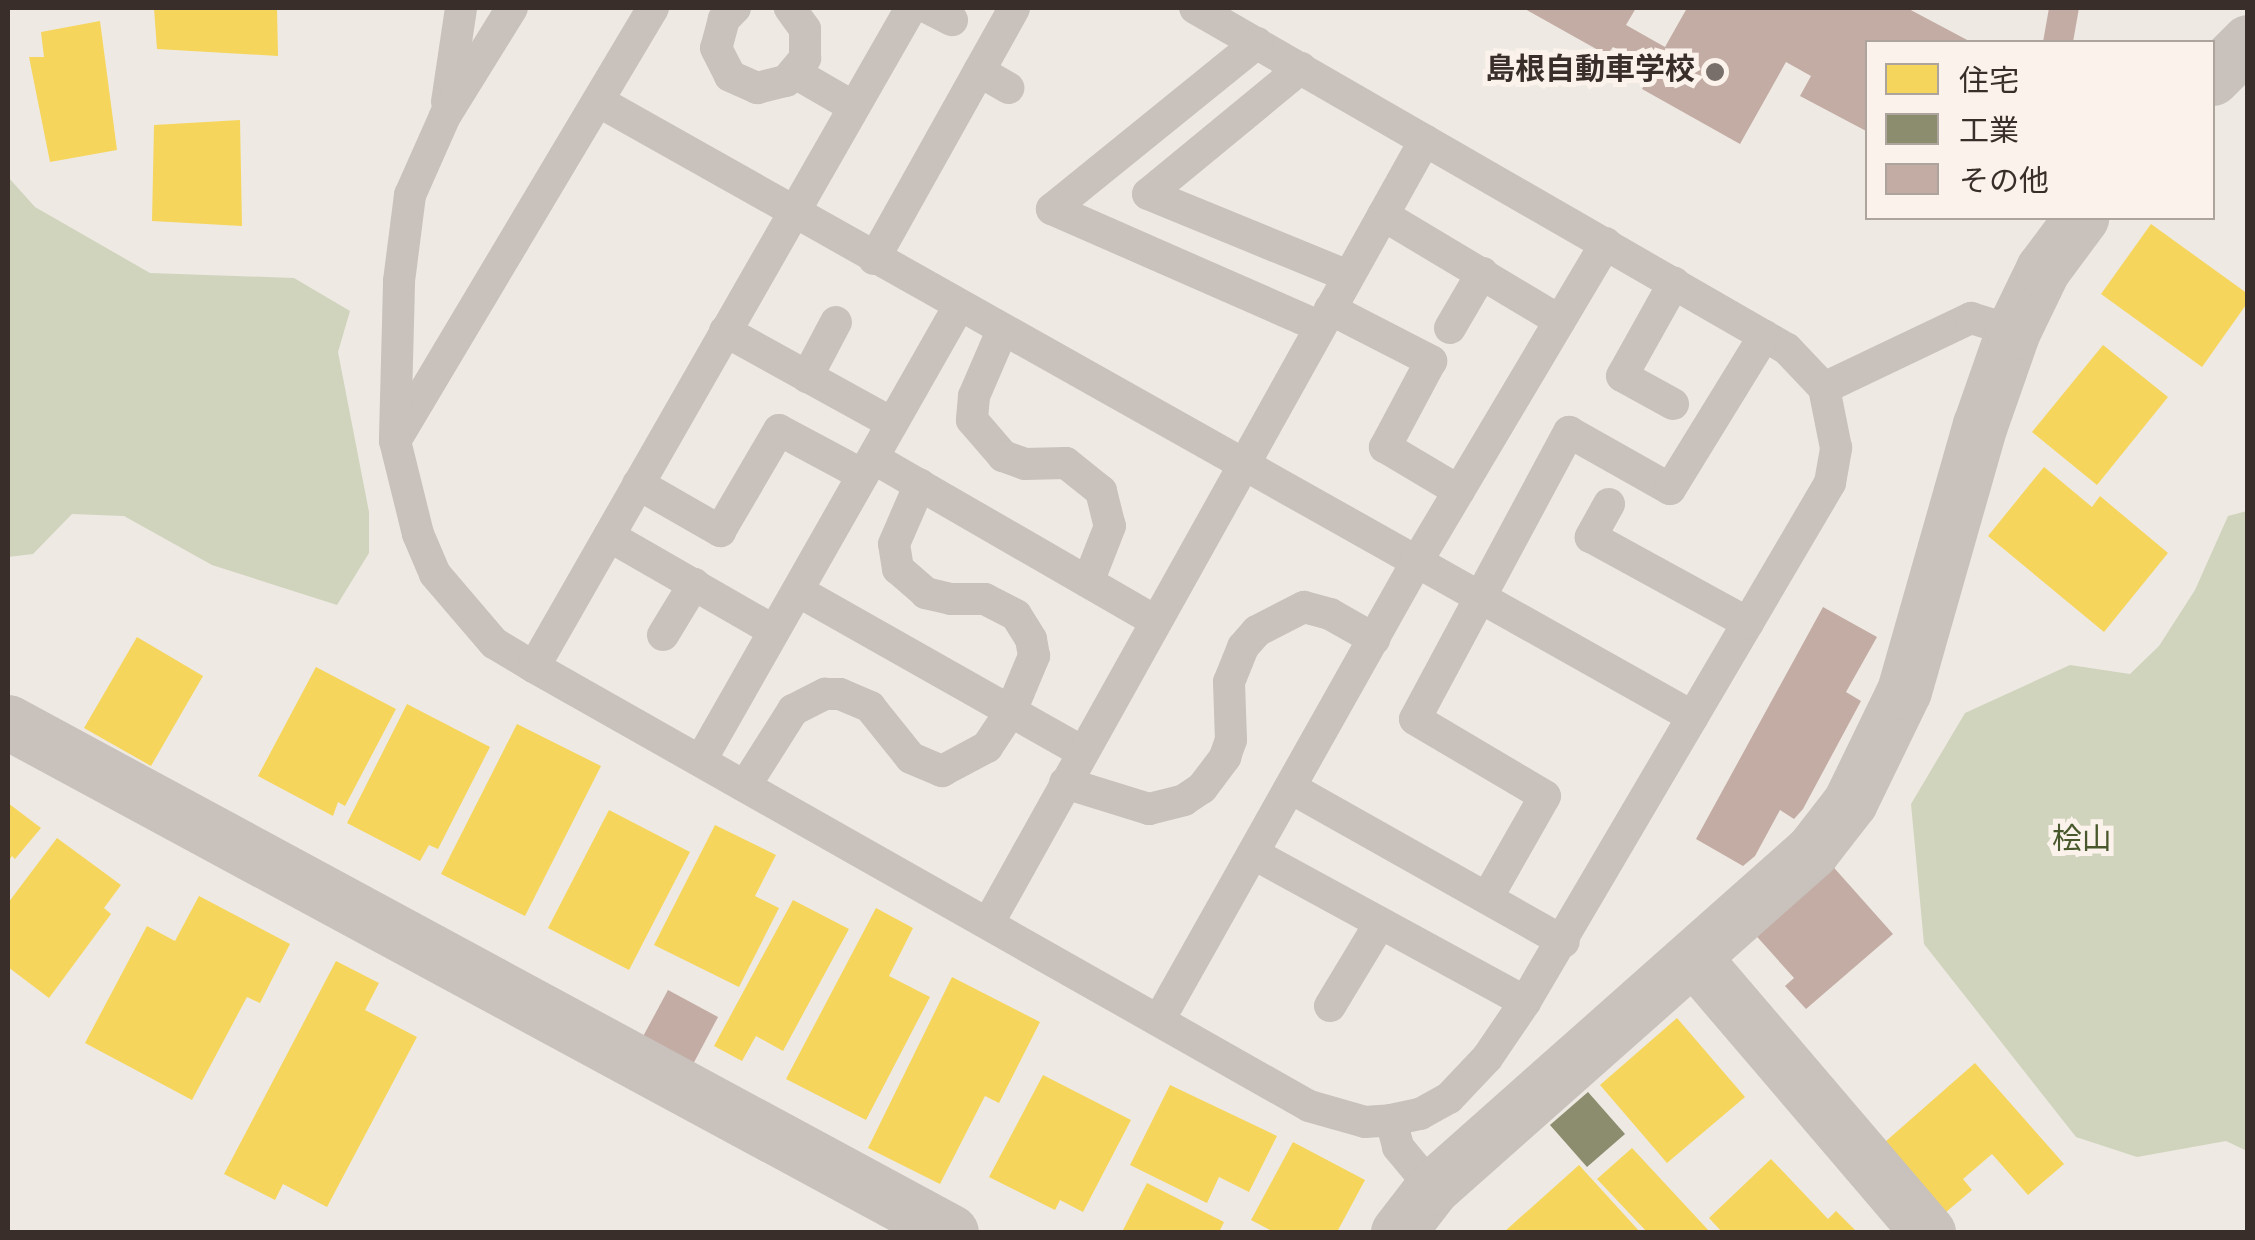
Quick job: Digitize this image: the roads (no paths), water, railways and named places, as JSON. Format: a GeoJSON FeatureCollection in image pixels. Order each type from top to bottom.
{"type":"FeatureCollection","features":[{"type":"Feature","properties":{"kind":"street"},"geometry":{"type":"LineString","coordinates":[[2215,75],[2248,42]]}},
{"type":"Feature","properties":{"kind":"street"},"geometry":{"type":"LineString","coordinates":[[1398,1232],[1432,1188],[1812,851],[1850,802],[1904,691],[1980,425],[2013,331],[2043,269],[2079,220]]}},
{"type":"Feature","properties":{"kind":"street"},"geometry":{"type":"LineString","coordinates":[[8,722],[951,1232]]}},
{"type":"Feature","properties":{"kind":"street"},"geometry":{"type":"LineString","coordinates":[[1693,957],[1928,1232]]}},
{"type":"Feature","properties":{"kind":"lane"},"geometry":{"type":"LineString","coordinates":[[446,116],[461,8]]}},
{"type":"Feature","properties":{"kind":"lane"},"geometry":{"type":"LineString","coordinates":[[512,8],[446,116],[410,195],[399,281],[395,441],[414,518],[435,574],[494,643],[534,667],[1309,1106],[1364,1122],[1390,1120],[1420,1114],[1449,1098],[1487,1058],[1525,1002],[1564,942],[1830,483],[1836,448],[1824,388],[1787,349],[1195,8]]}},
{"type":"Feature","properties":{"kind":"lane"},"geometry":{"type":"LineString","coordinates":[[395,441],[653,8]]}},
{"type":"Feature","properties":{"kind":"lane"},"geometry":{"type":"LineString","coordinates":[[735,8],[724,19],[716,48],[730,76],[757,88],[772,87],[795,73],[805,58],[807,44],[799,16],[791,8]]}},
{"type":"Feature","properties":{"kind":"lane"},"geometry":{"type":"LineString","coordinates":[[791,8],[822,8]]}},
{"type":"Feature","properties":{"kind":"lane"},"geometry":{"type":"LineString","coordinates":[[534,667],[912,8]]}},
{"type":"Feature","properties":{"kind":"lane"},"geometry":{"type":"LineString","coordinates":[[874,260],[1014,8]]}},
{"type":"Feature","properties":{"kind":"lane"},"geometry":{"type":"LineString","coordinates":[[1257,43],[1052,210],[1431,361],[1385,447],[1459,491]]}},
{"type":"Feature","properties":{"kind":"lane"},"geometry":{"type":"LineString","coordinates":[[1300,68],[1148,194],[1348,276]]}},
{"type":"Feature","properties":{"kind":"lane"},"geometry":{"type":"LineString","coordinates":[[979,72],[1009,88]]}},
{"type":"Feature","properties":{"kind":"lane"},"geometry":{"type":"LineString","coordinates":[[795,73],[854,107]]}},
{"type":"Feature","properties":{"kind":"lane"},"geometry":{"type":"LineString","coordinates":[[598,101],[874,260],[1693,717]]}},
{"type":"Feature","properties":{"kind":"lane"},"geometry":{"type":"LineString","coordinates":[[989,922],[1240,465],[1426,140]]}},
{"type":"Feature","properties":{"kind":"lane"},"geometry":{"type":"LineString","coordinates":[[1383,215],[1560,321]]}},
{"type":"Feature","properties":{"kind":"lane"},"geometry":{"type":"LineString","coordinates":[[1159,1020],[1416,563],[1606,244]]}},
{"type":"Feature","properties":{"kind":"lane"},"geometry":{"type":"LineString","coordinates":[[1450,328],[1482,274]]}},
{"type":"Feature","properties":{"kind":"lane"},"geometry":{"type":"LineString","coordinates":[[1673,404],[1622,376],[1674,283]]}},
{"type":"Feature","properties":{"kind":"lane"},"geometry":{"type":"LineString","coordinates":[[701,760],[958,306]]}},
{"type":"Feature","properties":{"kind":"lane"},"geometry":{"type":"LineString","coordinates":[[1824,388],[1971,318],[2013,331]]}},
{"type":"Feature","properties":{"kind":"lane"},"geometry":{"type":"LineString","coordinates":[[807,377],[836,322]]}},
{"type":"Feature","properties":{"kind":"lane"},"geometry":{"type":"LineString","coordinates":[[725,331],[892,423]]}},
{"type":"Feature","properties":{"kind":"lane"},"geometry":{"type":"LineString","coordinates":[[1002,331],[974,396],[972,420],[1003,456],[1024,464],[1066,463],[1102,492],[1110,526],[1088,582]]}},
{"type":"Feature","properties":{"kind":"lane"},"geometry":{"type":"LineString","coordinates":[[1487,898],[1545,796],[1415,719],[1569,432],[1670,489],[1764,336]]}},
{"type":"Feature","properties":{"kind":"lane"},"geometry":{"type":"LineString","coordinates":[[638,484],[720,531],[779,430],[920,484],[1156,621]]}},
{"type":"Feature","properties":{"kind":"lane"},"geometry":{"type":"LineString","coordinates":[[745,786],[792,710],[825,694],[840,694],[870,707],[911,758],[942,771],[987,746],[1011,711],[1034,656],[1032,639],[1016,615],[986,598],[951,599],[926,593],[898,569],[894,544],[920,484]]}},
{"type":"Feature","properties":{"kind":"lane"},"geometry":{"type":"LineString","coordinates":[[1609,504],[1591,537],[1748,624]]}},
{"type":"Feature","properties":{"kind":"lane"},"geometry":{"type":"LineString","coordinates":[[608,536],[774,631]]}},
{"type":"Feature","properties":{"kind":"lane"},"geometry":{"type":"LineString","coordinates":[[663,635],[694,584]]}},
{"type":"Feature","properties":{"kind":"lane"},"geometry":{"type":"LineString","coordinates":[[798,591],[1082,752]]}},
{"type":"Feature","properties":{"kind":"lane"},"geometry":{"type":"LineString","coordinates":[[1065,783],[1149,809],[1184,800],[1202,788],[1226,757],[1230,740],[1229,682],[1244,648],[1257,631],[1304,606],[1330,614],[1374,639]]}},
{"type":"Feature","properties":{"kind":"lane"},"geometry":{"type":"LineString","coordinates":[[1290,788],[1564,942]]}},
{"type":"Feature","properties":{"kind":"lane"},"geometry":{"type":"LineString","coordinates":[[1254,854],[1525,1002]]}},
{"type":"Feature","properties":{"kind":"lane"},"geometry":{"type":"LineString","coordinates":[[1330,1006],[1380,923]]}},
{"type":"Feature","properties":{"kind":"lane"},"geometry":{"type":"LineString","coordinates":[[1390,1120],[1398,1147],[1432,1188]]}},
{"type":"Feature","properties":{"kind":"place","name":"島根自動車学校"},"geometry":{"type":"Point","coordinates":[1715,72]}},
{"type":"Feature","properties":{"kind":"park label","name":"桧山"},"geometry":{"type":"Point","coordinates":[2082,842]}}]}
